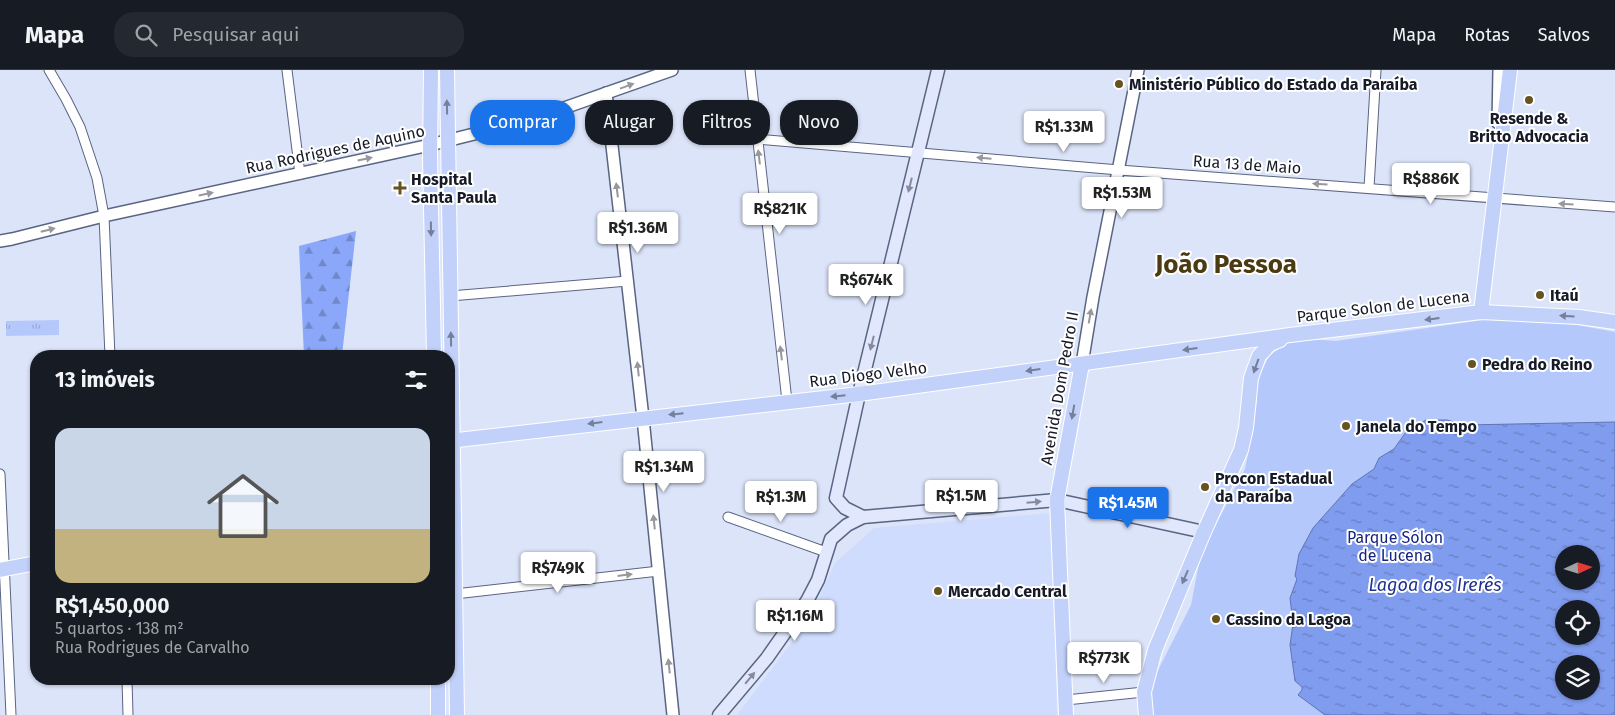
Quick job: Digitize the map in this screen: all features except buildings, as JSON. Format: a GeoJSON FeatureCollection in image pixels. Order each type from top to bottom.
{"type":"FeatureCollection","features":[{"type":"Feature","properties":{"kind":"main road"},"geometry":{"type":"LineString","coordinates":[[431,70],[430,145],[434,350]]}},
{"type":"Feature","properties":{"kind":"main road"},"geometry":{"type":"LineString","coordinates":[[447,70],[450,350]]}},
{"type":"Feature","properties":{"kind":"main road"},"geometry":{"type":"LineString","coordinates":[[863,517],[845,508],[836,498],[859,394],[938,70]]}},
{"type":"Feature","properties":{"kind":"main road"},"geometry":{"type":"LineString","coordinates":[[1510,70],[1481,312],[1561,316],[1615,322]]}},
{"type":"Feature","properties":{"kind":"main road","name":"Parque Solon de Lucena"},"geometry":{"type":"LineString","coordinates":[[1290,335],[1481,312]]}},
{"type":"Feature","properties":{"kind":"main road"},"geometry":{"type":"LineString","coordinates":[[1146,715],[1144,692],[1155,650],[1204,532],[1241,450],[1247,420],[1251,378],[1259,356],[1270,344],[1290,335]]}},
{"type":"Feature","properties":{"kind":"main road","name":"Rua Diogo Velho"},"geometry":{"type":"LineString","coordinates":[[455,439],[859,394],[1290,335]]}},
{"type":"Feature","properties":{"kind":"main road","name":"Avenida Dom Pedro II"},"geometry":{"type":"LineString","coordinates":[[1066,715],[1057,500],[1082,364]]}},
{"type":"Feature","properties":{"kind":"main road"},"geometry":{"type":"LineString","coordinates":[[719,715],[767,658],[807,601],[818,580],[831,539],[847,526],[863,517],[1057,500],[1204,532]]}},
{"type":"Feature","properties":{"kind":"main road"},"geometry":{"type":"LineString","coordinates":[[2,570],[30,564]]}},
{"type":"Feature","properties":{"kind":"main road"},"geometry":{"type":"LineString","coordinates":[[455,594],[456,715]]}},
{"type":"Feature","properties":{"kind":"main road"},"geometry":{"type":"LineString","coordinates":[[438,685],[438,715]]}},
{"type":"Feature","properties":{"kind":"street"},"geometry":{"type":"LineString","coordinates":[[48,70],[80,127],[97,178],[104,216],[110,350]]}},
{"type":"Feature","properties":{"kind":"street"},"geometry":{"type":"LineString","coordinates":[[287,70],[300,174]]}},
{"type":"Feature","properties":{"kind":"street","name":"Rua Rodrigues de Aquino"},"geometry":{"type":"LineString","coordinates":[[0,241],[104,216],[448,141],[530,120],[672,70]]}},
{"type":"Feature","properties":{"kind":"street"},"geometry":{"type":"LineString","coordinates":[[750,70],[753,100]]}},
{"type":"Feature","properties":{"kind":"street","name":"Avenida Dom Pedro II"},"geometry":{"type":"LineString","coordinates":[[1082,364],[1093,297],[1138,70]]}},
{"type":"Feature","properties":{"kind":"street"},"geometry":{"type":"LineString","coordinates":[[1369,188],[1376,70]]}},
{"type":"Feature","properties":{"kind":"street"},"geometry":{"type":"LineString","coordinates":[[1498,173],[1499,70]]}},
{"type":"Feature","properties":{"kind":"street"},"geometry":{"type":"LineString","coordinates":[[606,93],[674,715]]}},
{"type":"Feature","properties":{"kind":"street","name":"Rua 13 de Maio"},"geometry":{"type":"LineString","coordinates":[[770,140],[1119,170],[1615,207]]}},
{"type":"Feature","properties":{"kind":"street"},"geometry":{"type":"LineString","coordinates":[[758,145],[787,401]]}},
{"type":"Feature","properties":{"kind":"street"},"geometry":{"type":"LineString","coordinates":[[450,296],[628,281]]}},
{"type":"Feature","properties":{"kind":"street"},"geometry":{"type":"LineString","coordinates":[[0,474],[2,570],[11,715]]}},
{"type":"Feature","properties":{"kind":"street"},"geometry":{"type":"LineString","coordinates":[[728,517],[826,552]]}},
{"type":"Feature","properties":{"kind":"street"},"geometry":{"type":"LineString","coordinates":[[455,594],[659,571]]}},
{"type":"Feature","properties":{"kind":"street"},"geometry":{"type":"LineString","coordinates":[[127,685],[128,715]]}},
{"type":"Feature","properties":{"kind":"street"},"geometry":{"type":"LineString","coordinates":[[1066,700],[1144,692]]}},
{"type":"Feature","properties":{"kind":"shaded area","name":"Mercado Central"},"geometry":{"type":"Polygon","coordinates":[[[1052,513],[1057,715],[737,715],[810,618],[835,563],[874,528],[1052,513]]]}},
{"type":"Feature","properties":{"kind":"green space"},"geometry":{"type":"Polygon","coordinates":[[[356,231],[343,350],[304,350],[299,246],[356,231]]]}},
{"type":"Feature","properties":{"kind":"green space","name":"Parque Sólon de Lucena"},"geometry":{"type":"Polygon","coordinates":[[[1497,318],[1567,323],[1615,332],[1615,715],[1151,715],[1151,684],[1191,605],[1201,553],[1245,469],[1257,401],[1256,383],[1269,356],[1287,343],[1308,339],[1336,341],[1497,318]]]}},
{"type":"Feature","properties":{"kind":"green space"},"geometry":{"type":"Polygon","coordinates":[[[59,320],[59,335],[6,336],[6,321],[59,320]]]}},
{"type":"Feature","properties":{"kind":"water","name":"Lagoa dos Irerês"},"geometry":{"type":"Polygon","coordinates":[[[1426,420],[1447,420],[1465,425],[1615,422],[1615,715],[1325,715],[1298,695],[1302,687],[1295,681],[1290,645],[1293,624],[1290,598],[1297,579],[1295,576],[1299,554],[1313,528],[1352,484],[1374,469],[1379,458],[1394,449],[1406,432],[1426,420]]]}},
{"type":"Feature","properties":{"kind":"place","name":"Ministério Público do Estado da Paraíba"},"geometry":{"type":"Point","coordinates":[1119,84]}},
{"type":"Feature","properties":{"kind":"place","name":"Resende & Britto Advocacia"},"geometry":{"type":"Point","coordinates":[1529,100]}},
{"type":"Feature","properties":{"kind":"place","name":"Hospital Santa Paula"},"geometry":{"type":"Point","coordinates":[400,188]}},
{"type":"Feature","properties":{"kind":"place","name":"Itaú"},"geometry":{"type":"Point","coordinates":[1540,295]}},
{"type":"Feature","properties":{"kind":"place","name":"Pedra do Reino"},"geometry":{"type":"Point","coordinates":[1472,364]}},
{"type":"Feature","properties":{"kind":"place","name":"Janela do Tempo"},"geometry":{"type":"Point","coordinates":[1346,426]}},
{"type":"Feature","properties":{"kind":"place","name":"Procon Estadual da Paraíba"},"geometry":{"type":"Point","coordinates":[1205,487]}},
{"type":"Feature","properties":{"kind":"place","name":"Mercado Central"},"geometry":{"type":"Point","coordinates":[938,591]}},
{"type":"Feature","properties":{"kind":"place","name":"Cassino da Lagoa"},"geometry":{"type":"Point","coordinates":[1216,619]}},
{"type":"Feature","properties":{"kind":"district","name":"João Pessoa"},"geometry":{"type":"Point","coordinates":[1226,264]}}]}
